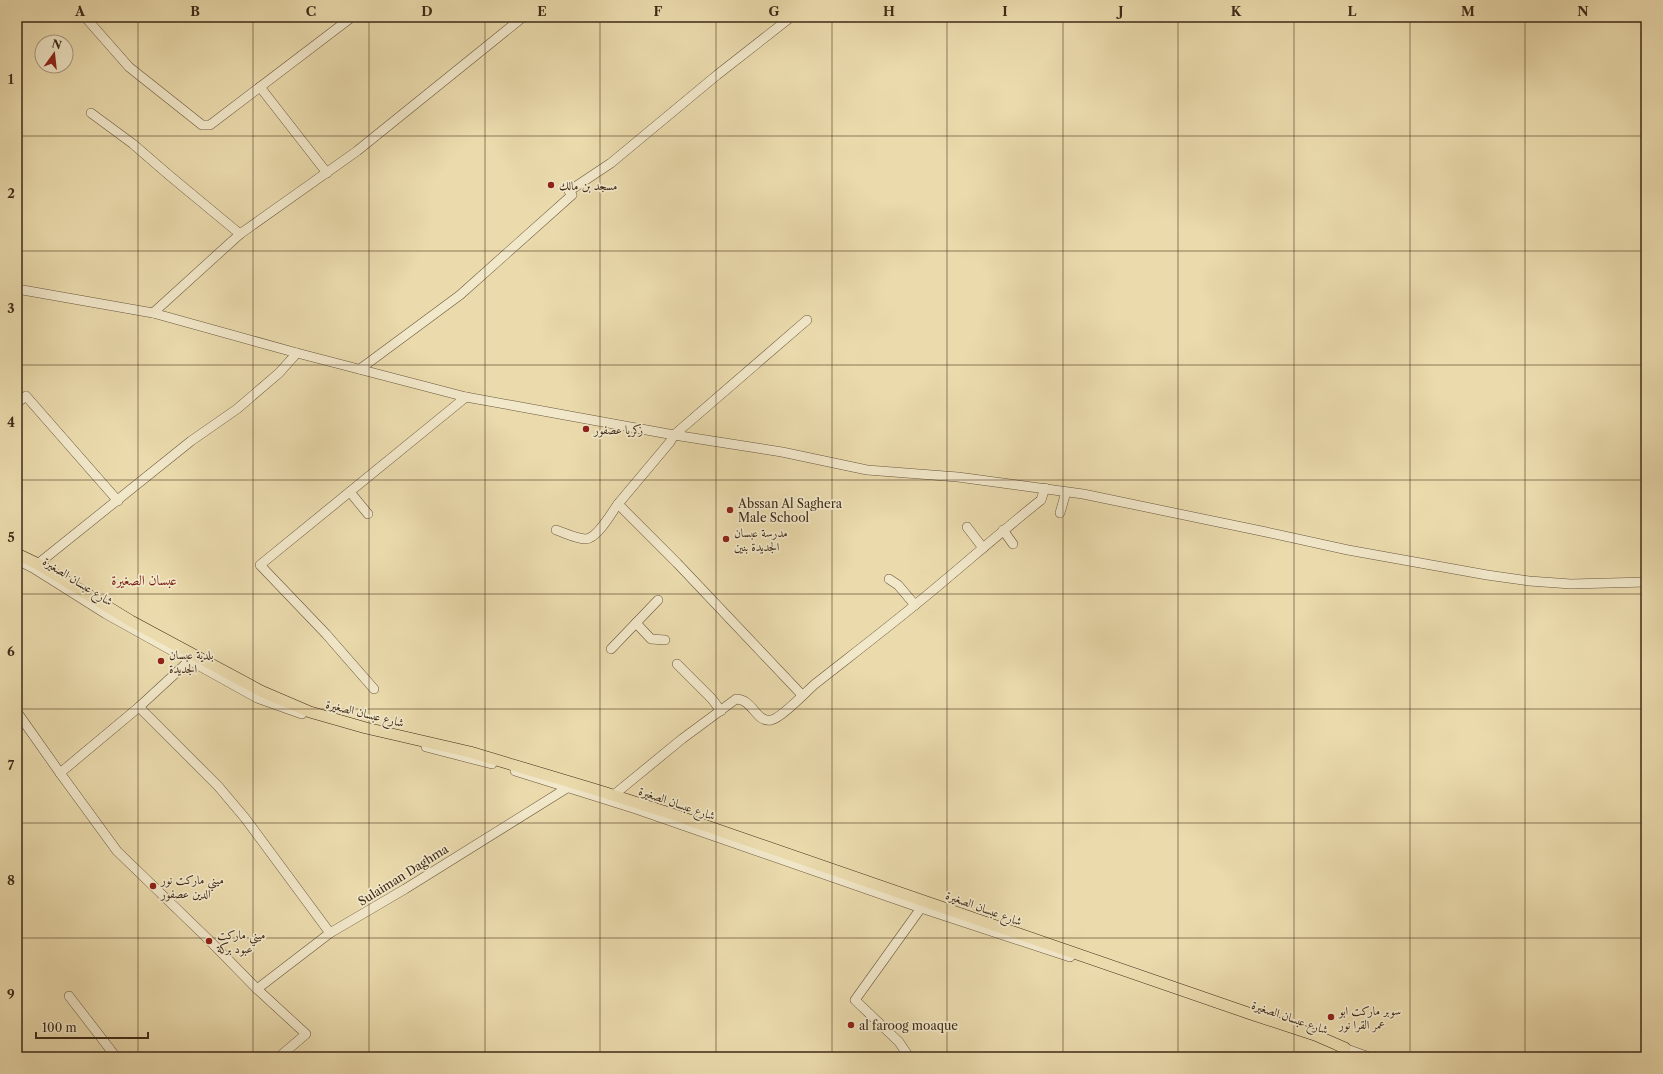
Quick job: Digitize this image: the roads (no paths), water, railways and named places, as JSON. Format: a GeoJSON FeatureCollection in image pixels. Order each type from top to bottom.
{"type":"FeatureCollection","features":[{"type":"Feature","properties":{"kind":"main road","name":"شارع عبسان الصغيرة"},"geometry":{"type":"LineString","coordinates":[[17,554],[131,622],[262,691],[310,712],[366,728],[470,752],[1315,1035],[1345,1048]]}},
{"type":"Feature","properties":{"kind":"street"},"geometry":{"type":"LineString","coordinates":[[85,17],[129,67],[202,125],[210,125],[352,17]]}},
{"type":"Feature","properties":{"kind":"street"},"geometry":{"type":"LineString","coordinates":[[153,313],[240,234],[357,151],[523,17]]}},
{"type":"Feature","properties":{"kind":"street"},"geometry":{"type":"LineString","coordinates":[[360,369],[460,295],[572,195],[569,191],[611,163],[717,75],[791,17]]}},
{"type":"Feature","properties":{"kind":"street"},"geometry":{"type":"LineString","coordinates":[[260,87],[327,173]]}},
{"type":"Feature","properties":{"kind":"street"},"geometry":{"type":"LineString","coordinates":[[90,113],[133,144],[240,234]]}},
{"type":"Feature","properties":{"kind":"street"},"geometry":{"type":"LineString","coordinates":[[17,289],[153,313],[297,353],[466,397],[674,435],[782,452],[867,470],[958,477],[1045,488],[1259,530],[1348,550],[1463,571],[1571,584],[1646,582]]}},
{"type":"Feature","properties":{"kind":"street"},"geometry":{"type":"LineString","coordinates":[[556,530],[587,539],[594,536],[618,504],[670,442],[674,435],[807,320]]}},
{"type":"Feature","properties":{"kind":"street"},"geometry":{"type":"LineString","coordinates":[[35,566],[191,441],[237,409],[279,373],[297,353]]}},
{"type":"Feature","properties":{"kind":"street"},"geometry":{"type":"LineString","coordinates":[[17,402],[26,396],[118,501]]}},
{"type":"Feature","properties":{"kind":"street"},"geometry":{"type":"LineString","coordinates":[[374,689],[326,634],[260,565],[466,397]]}},
{"type":"Feature","properties":{"kind":"street"},"geometry":{"type":"LineString","coordinates":[[611,798],[682,738],[721,711],[732,701],[742,699],[747,702],[761,718],[772,720],[781,714],[802,695],[915,605],[1040,500],[1045,488]]}},
{"type":"Feature","properties":{"kind":"street"},"geometry":{"type":"LineString","coordinates":[[350,492],[368,514]]}},
{"type":"Feature","properties":{"kind":"street"},"geometry":{"type":"LineString","coordinates":[[1060,513],[1066,492]]}},
{"type":"Feature","properties":{"kind":"street"},"geometry":{"type":"LineString","coordinates":[[618,504],[677,563],[802,695]]}},
{"type":"Feature","properties":{"kind":"street"},"geometry":{"type":"LineString","coordinates":[[967,527],[983,548]]}},
{"type":"Feature","properties":{"kind":"street"},"geometry":{"type":"LineString","coordinates":[[1003,530],[1013,544]]}},
{"type":"Feature","properties":{"kind":"street","name":"شارع عبسان الصغيرة"},"geometry":{"type":"LineString","coordinates":[[17,560],[35,566],[106,614],[263,701],[336,725],[496,765],[567,788],[611,798],[636,809],[921,908],[1369,1057]]}},
{"type":"Feature","properties":{"kind":"street"},"geometry":{"type":"LineString","coordinates":[[889,579],[898,585],[915,605]]}},
{"type":"Feature","properties":{"kind":"street"},"geometry":{"type":"LineString","coordinates":[[612,649],[658,600]]}},
{"type":"Feature","properties":{"kind":"street"},"geometry":{"type":"LineString","coordinates":[[636,623],[651,639],[665,640]]}},
{"type":"Feature","properties":{"kind":"street"},"geometry":{"type":"LineString","coordinates":[[60,773],[139,706],[190,660]]}},
{"type":"Feature","properties":{"kind":"street"},"geometry":{"type":"LineString","coordinates":[[677,664],[712,699],[721,711]]}},
{"type":"Feature","properties":{"kind":"street"},"geometry":{"type":"LineString","coordinates":[[139,706],[218,786],[245,818],[330,933]]}},
{"type":"Feature","properties":{"kind":"street"},"geometry":{"type":"LineString","coordinates":[[17,712],[117,851],[209,940],[257,989],[306,1034],[279,1057]]}},
{"type":"Feature","properties":{"kind":"street","name":"Sulaiman Daghma"},"geometry":{"type":"LineString","coordinates":[[257,989],[330,933],[405,889],[567,788]]}},
{"type":"Feature","properties":{"kind":"street"},"geometry":{"type":"LineString","coordinates":[[909,1057],[899,1042],[855,1000],[921,908]]}},
{"type":"Feature","properties":{"kind":"street"},"geometry":{"type":"LineString","coordinates":[[69,996],[116,1057]]}},
{"type":"Feature","properties":{"kind":"place","name":"مسجد بن مالك"},"geometry":{"type":"Point","coordinates":[551,185]}},
{"type":"Feature","properties":{"kind":"place","name":"زكريا عصفور"},"geometry":{"type":"Point","coordinates":[586,429]}},
{"type":"Feature","properties":{"kind":"place","name":"Abssan Al Saghera Male School"},"geometry":{"type":"Point","coordinates":[730,510]}},
{"type":"Feature","properties":{"kind":"place","name":"مدرسة عبسان الجديدة بنين"},"geometry":{"type":"Point","coordinates":[726,539]}},
{"type":"Feature","properties":{"kind":"place","name":"بلدية عبسان الجديدة"},"geometry":{"type":"Point","coordinates":[161,661]}},
{"type":"Feature","properties":{"kind":"place","name":"ميني ماركت نور الدين عصفور"},"geometry":{"type":"Point","coordinates":[153,886]}},
{"type":"Feature","properties":{"kind":"place","name":"ميني ماركت عبود بركة"},"geometry":{"type":"Point","coordinates":[209,941]}},
{"type":"Feature","properties":{"kind":"place","name":"سوبر ماركت ابو عمر القرا نور"},"geometry":{"type":"Point","coordinates":[1331,1017]}},
{"type":"Feature","properties":{"kind":"place","name":"al faroog moaque"},"geometry":{"type":"Point","coordinates":[851,1025]}},
{"type":"Feature","properties":{"kind":"district","name":"عبسان الصغيرة"},"geometry":{"type":"Point","coordinates":[144,580]}}]}
